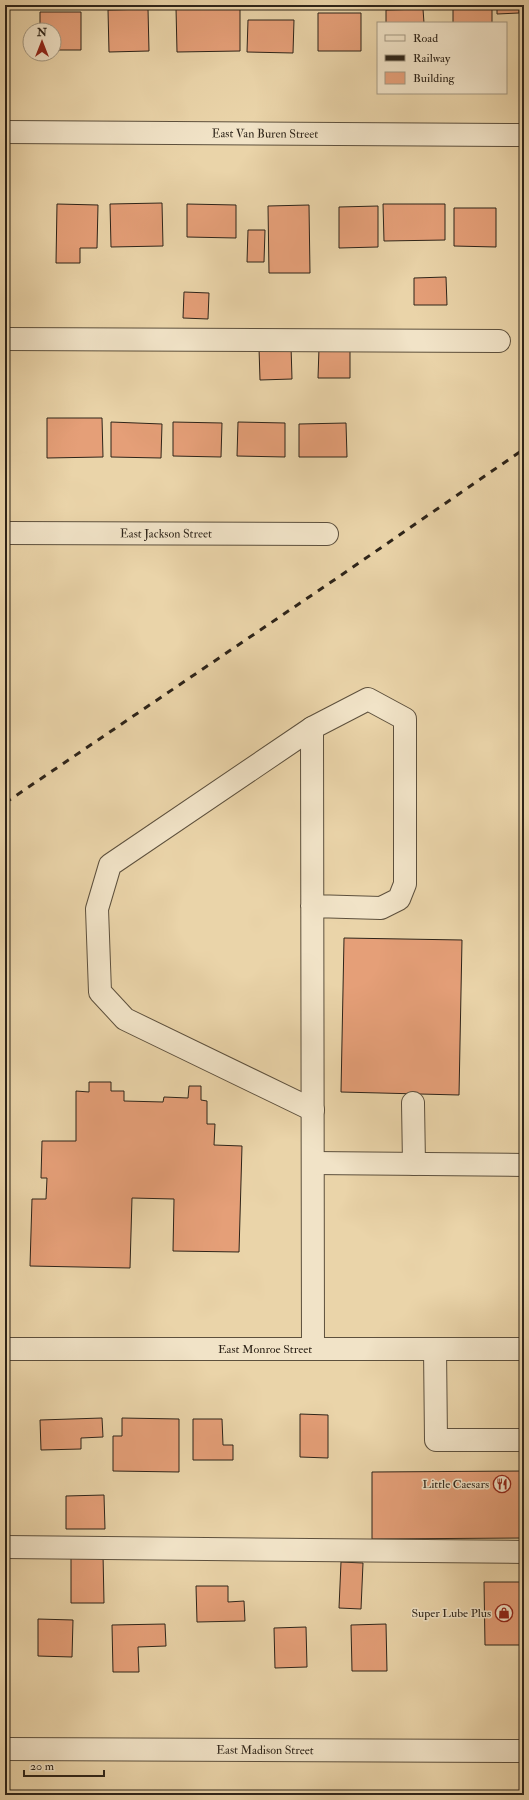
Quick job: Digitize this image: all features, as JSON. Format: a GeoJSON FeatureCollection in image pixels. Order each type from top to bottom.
{"type":"FeatureCollection","features":[{"type":"Feature","properties":{"kind":"street","name":"East Van Buren Street"},"geometry":{"type":"LineString","coordinates":[[5,132],[524,135]]}},
{"type":"Feature","properties":{"kind":"street"},"geometry":{"type":"LineString","coordinates":[[5,339],[499,341]]}},
{"type":"Feature","properties":{"kind":"street","name":"East Jackson Street"},"geometry":{"type":"LineString","coordinates":[[5,533],[327,534]]}},
{"type":"Feature","properties":{"kind":"street"},"geometry":{"type":"LineString","coordinates":[[312,906],[381,908],[399,899],[405,884],[405,719],[368,699],[312,728],[110,865],[97,909],[100,992],[125,1020],[313,1110]]}},
{"type":"Feature","properties":{"kind":"street"},"geometry":{"type":"LineString","coordinates":[[312,728],[313,1349]]}},
{"type":"Feature","properties":{"kind":"street"},"geometry":{"type":"LineString","coordinates":[[413,1103],[414,1164]]}},
{"type":"Feature","properties":{"kind":"street"},"geometry":{"type":"LineString","coordinates":[[313,1163],[524,1165]]}},
{"type":"Feature","properties":{"kind":"street"},"geometry":{"type":"LineString","coordinates":[[435,1349],[436,1440],[524,1440]]}},
{"type":"Feature","properties":{"kind":"street","name":"East Monroe Street"},"geometry":{"type":"LineString","coordinates":[[5,1350],[524,1349]]}},
{"type":"Feature","properties":{"kind":"street"},"geometry":{"type":"LineString","coordinates":[[5,1546],[524,1552]]}},
{"type":"Feature","properties":{"kind":"street","name":"East Madison Street"},"geometry":{"type":"LineString","coordinates":[[5,1749],[524,1751]]}},
{"type":"Feature","properties":{"kind":"building"},"geometry":{"type":"Polygon","coordinates":[[[453,5],[492,5],[492,22],[453,22],[453,5]]]}},
{"type":"Feature","properties":{"kind":"building"},"geometry":{"type":"Polygon","coordinates":[[[497,5],[519,5],[519,13],[497,14],[497,5]]]}},
{"type":"Feature","properties":{"kind":"building"},"geometry":{"type":"Polygon","coordinates":[[[240,7],[240,51],[177,52],[176,8],[240,7]]]}},
{"type":"Feature","properties":{"kind":"building"},"geometry":{"type":"Polygon","coordinates":[[[5,8],[9,8],[9,53],[5,53],[5,8]]]}},
{"type":"Feature","properties":{"kind":"building"},"geometry":{"type":"Polygon","coordinates":[[[148,9],[149,51],[109,52],[108,10],[148,9]]]}},
{"type":"Feature","properties":{"kind":"building"},"geometry":{"type":"Polygon","coordinates":[[[423,9],[424,22],[386,22],[386,10],[423,9]]]}},
{"type":"Feature","properties":{"kind":"building"},"geometry":{"type":"Polygon","coordinates":[[[40,12],[81,12],[81,50],[62,50],[62,22],[40,22],[40,12]]]}},
{"type":"Feature","properties":{"kind":"building"},"geometry":{"type":"Polygon","coordinates":[[[318,13],[361,13],[361,51],[318,51],[318,13]]]}},
{"type":"Feature","properties":{"kind":"building"},"geometry":{"type":"Polygon","coordinates":[[[248,20],[294,20],[293,53],[247,52],[248,20]]]}},
{"type":"Feature","properties":{"kind":"building"},"geometry":{"type":"Polygon","coordinates":[[[162,203],[163,246],[111,247],[110,204],[162,203]]]}},
{"type":"Feature","properties":{"kind":"building"},"geometry":{"type":"Polygon","coordinates":[[[57,204],[98,205],[97,248],[80,248],[80,263],[56,263],[57,204]]]}},
{"type":"Feature","properties":{"kind":"building"},"geometry":{"type":"Polygon","coordinates":[[[187,204],[236,205],[236,238],[187,237],[187,204]]]}},
{"type":"Feature","properties":{"kind":"building"},"geometry":{"type":"Polygon","coordinates":[[[383,204],[445,204],[445,240],[384,241],[383,204]]]}},
{"type":"Feature","properties":{"kind":"building"},"geometry":{"type":"Polygon","coordinates":[[[309,205],[310,273],[269,273],[268,206],[309,205]]]}},
{"type":"Feature","properties":{"kind":"building"},"geometry":{"type":"Polygon","coordinates":[[[378,206],[378,247],[339,248],[339,207],[378,206]]]}},
{"type":"Feature","properties":{"kind":"building"},"geometry":{"type":"Polygon","coordinates":[[[454,208],[496,208],[496,247],[454,246],[454,208]]]}},
{"type":"Feature","properties":{"kind":"building"},"geometry":{"type":"Polygon","coordinates":[[[248,230],[265,230],[264,262],[247,262],[248,230]]]}},
{"type":"Feature","properties":{"kind":"building"},"geometry":{"type":"Polygon","coordinates":[[[446,277],[447,305],[414,305],[414,278],[446,277]]]}},
{"type":"Feature","properties":{"kind":"building"},"geometry":{"type":"Polygon","coordinates":[[[184,292],[209,293],[208,319],[183,318],[184,292]]]}},
{"type":"Feature","properties":{"kind":"building"},"geometry":{"type":"Polygon","coordinates":[[[291,346],[292,379],[260,380],[259,348],[291,346]]]}},
{"type":"Feature","properties":{"kind":"building"},"geometry":{"type":"Polygon","coordinates":[[[319,348],[350,348],[350,378],[318,378],[319,348]]]}},
{"type":"Feature","properties":{"kind":"building"},"geometry":{"type":"Polygon","coordinates":[[[47,418],[102,418],[103,457],[47,458],[47,418]]]}},
{"type":"Feature","properties":{"kind":"building"},"geometry":{"type":"Polygon","coordinates":[[[111,422],[162,424],[161,458],[111,457],[111,422]]]}},
{"type":"Feature","properties":{"kind":"building"},"geometry":{"type":"Polygon","coordinates":[[[173,422],[222,423],[221,457],[173,456],[173,422]]]}},
{"type":"Feature","properties":{"kind":"building"},"geometry":{"type":"Polygon","coordinates":[[[238,422],[285,423],[285,457],[237,456],[238,422]]]}},
{"type":"Feature","properties":{"kind":"building"},"geometry":{"type":"Polygon","coordinates":[[[346,423],[347,457],[299,457],[299,424],[346,423]]]}},
{"type":"Feature","properties":{"kind":"building"},"geometry":{"type":"Polygon","coordinates":[[[344,938],[462,940],[459,1095],[341,1092],[344,938]]]}},
{"type":"Feature","properties":{"kind":"building"},"geometry":{"type":"Polygon","coordinates":[[[89,1082],[111,1082],[111,1091],[124,1091],[124,1101],[163,1102],[164,1097],[188,1098],[189,1086],[201,1086],[201,1100],[207,1101],[207,1124],[215,1124],[214,1145],[242,1146],[239,1252],[173,1251],[174,1199],[132,1198],[130,1268],[30,1266],[32,1199],[46,1199],[47,1178],[41,1178],[42,1141],[76,1141],[76,1091],[89,1092],[89,1082]]]}},
{"type":"Feature","properties":{"kind":"building"},"geometry":{"type":"Polygon","coordinates":[[[300,1414],[328,1415],[328,1458],[300,1457],[300,1414]]]}},
{"type":"Feature","properties":{"kind":"building"},"geometry":{"type":"Polygon","coordinates":[[[102,1418],[103,1437],[81,1438],[81,1449],[41,1450],[40,1420],[102,1418]]]}},
{"type":"Feature","properties":{"kind":"building"},"geometry":{"type":"Polygon","coordinates":[[[122,1418],[179,1419],[179,1472],[113,1471],[113,1436],[122,1436],[122,1418]]]}},
{"type":"Feature","properties":{"kind":"building"},"geometry":{"type":"Polygon","coordinates":[[[193,1419],[222,1419],[223,1445],[233,1445],[233,1460],[193,1460],[193,1419]]]}},
{"type":"Feature","properties":{"kind":"building"},"geometry":{"type":"Polygon","coordinates":[[[524,1471],[524,1538],[372,1539],[372,1472],[524,1471]]]}},
{"type":"Feature","properties":{"kind":"building"},"geometry":{"type":"Polygon","coordinates":[[[104,1495],[105,1529],[66,1529],[66,1496],[104,1495]]]}},
{"type":"Feature","properties":{"kind":"building"},"geometry":{"type":"Polygon","coordinates":[[[103,1554],[104,1603],[71,1603],[71,1555],[103,1554]]]}},
{"type":"Feature","properties":{"kind":"building"},"geometry":{"type":"Polygon","coordinates":[[[341,1562],[363,1563],[361,1609],[339,1608],[341,1562]]]}},
{"type":"Feature","properties":{"kind":"building","name":"Super Lube Plus"},"geometry":{"type":"Polygon","coordinates":[[[484,1582],[524,1582],[524,1645],[485,1645],[484,1582]]]}},
{"type":"Feature","properties":{"kind":"building"},"geometry":{"type":"Polygon","coordinates":[[[196,1586],[228,1586],[228,1602],[244,1601],[245,1621],[197,1622],[196,1586]]]}},
{"type":"Feature","properties":{"kind":"building"},"geometry":{"type":"Polygon","coordinates":[[[38,1619],[73,1620],[72,1657],[38,1656],[38,1619]]]}},
{"type":"Feature","properties":{"kind":"building"},"geometry":{"type":"Polygon","coordinates":[[[165,1624],[166,1646],[138,1647],[139,1672],[113,1672],[112,1625],[165,1624]]]}},
{"type":"Feature","properties":{"kind":"building"},"geometry":{"type":"Polygon","coordinates":[[[386,1624],[387,1671],[352,1671],[351,1625],[386,1624]]]}},
{"type":"Feature","properties":{"kind":"building"},"geometry":{"type":"Polygon","coordinates":[[[306,1627],[307,1667],[275,1668],[274,1628],[306,1627]]]}},
{"type":"Feature","properties":{"kind":"railway"},"geometry":{"type":"LineString","coordinates":[[5,803],[340,576],[524,449]]}},
{"type":"Feature","properties":{"kind":"place","name":"Little Caesars"},"geometry":{"type":"Point","coordinates":[502,1484]}},
{"type":"Feature","properties":{"kind":"place","name":"Super Lube Plus"},"geometry":{"type":"Point","coordinates":[504,1613]}}]}
